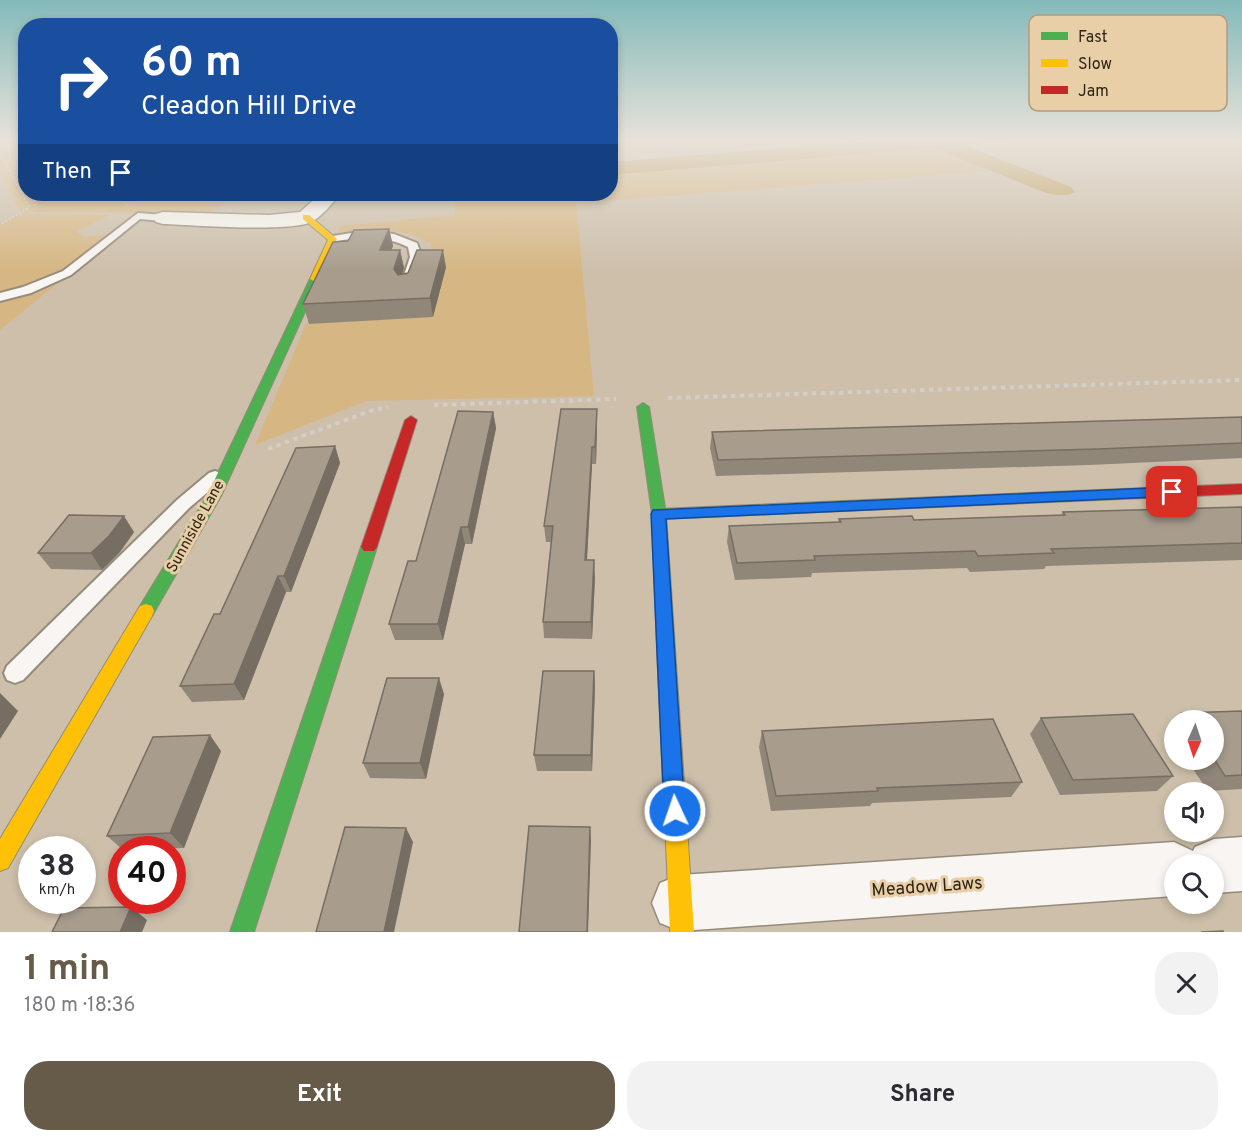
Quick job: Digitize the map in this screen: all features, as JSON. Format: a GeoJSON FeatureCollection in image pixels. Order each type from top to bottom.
{"type":"FeatureCollection","features":[{"type":"Feature","properties":{"kind":"street"},"geometry":{"type":"LineString","coordinates":[[163,218],[269,221],[306,217],[323,201]]}},
{"type":"Feature","properties":{"kind":"street"},"geometry":{"type":"LineString","coordinates":[[306,217],[333,239]]}},
{"type":"Feature","properties":{"kind":"street","name":"Sunniside Lane"},"geometry":{"type":"LineString","coordinates":[[0,860],[208,506],[333,239]]}},
{"type":"Feature","properties":{"kind":"street"},"geometry":{"type":"LineString","coordinates":[[643,407],[658,514],[681,917]]}},
{"type":"Feature","properties":{"kind":"street"},"geometry":{"type":"LineString","coordinates":[[242,932],[411,420]]}},
{"type":"Feature","properties":{"kind":"street"},"geometry":{"type":"LineString","coordinates":[[658,514],[1242,489]]}},
{"type":"Feature","properties":{"kind":"street"},"geometry":{"type":"LineString","coordinates":[[1224,865],[1242,864]]}},
{"type":"Feature","properties":{"kind":"street","name":"Meadow Laws"},"geometry":{"type":"LineString","coordinates":[[681,917],[1164,870]]}},
{"type":"Feature","properties":{"kind":"lane"},"geometry":{"type":"LineString","coordinates":[[0,297],[27,290],[67,273],[138,216],[163,218]]}},
{"type":"Feature","properties":{"kind":"lane"},"geometry":{"type":"LineString","coordinates":[[333,239],[352,235],[383,235],[402,239],[412,245],[416,257],[406,288]]}},
{"type":"Feature","properties":{"kind":"lane"},"geometry":{"type":"LineString","coordinates":[[15,673],[183,504],[229,465]]}},
{"type":"Feature","properties":{"kind":"path"},"geometry":{"type":"LineString","coordinates":[[0,225],[29,207],[26,201]]}},
{"type":"Feature","properties":{"kind":"path"},"geometry":{"type":"LineString","coordinates":[[667,398],[1242,380]]}},
{"type":"Feature","properties":{"kind":"path"},"geometry":{"type":"LineString","coordinates":[[423,405],[620,399]]}},
{"type":"Feature","properties":{"kind":"path"},"geometry":{"type":"LineString","coordinates":[[229,465],[370,411],[400,406]]}},
{"type":"Feature","properties":{"kind":"shaded area"},"geometry":{"type":"Polygon","coordinates":[[[6,183],[18,183],[18,201],[227,201],[211,214],[20,212],[6,183]]]}},
{"type":"Feature","properties":{"kind":"shaded area"},"geometry":{"type":"Polygon","coordinates":[[[618,183],[830,183],[618,200],[618,183]]]}},
{"type":"Feature","properties":{"kind":"shaded area"},"geometry":{"type":"Polygon","coordinates":[[[1022,183],[1062,183],[1071,187],[1075,192],[1062,195],[1041,191],[1022,183]]]}},
{"type":"Feature","properties":{"kind":"shaded area"},"geometry":{"type":"Polygon","coordinates":[[[454,201],[602,201],[576,203],[594,396],[366,401],[255,445],[306,324],[433,317],[431,244],[409,234],[386,230],[339,232],[339,226],[455,215],[454,201]]]}},
{"type":"Feature","properties":{"kind":"shaded area"},"geometry":{"type":"Polygon","coordinates":[[[21,214],[110,215],[76,232],[84,237],[118,234],[0,330],[0,224],[21,214]]]}},
{"type":"Feature","properties":{"kind":"building"},"geometry":{"type":"Polygon","coordinates":[[[389,229],[380,250],[400,250],[394,269],[398,275],[408,273],[417,250],[443,250],[430,298],[303,304],[333,242],[348,241],[354,230],[389,229]]]}},
{"type":"Feature","properties":{"kind":"building"},"geometry":{"type":"Polygon","coordinates":[[[561,409],[597,409],[595,447],[592,447],[585,560],[594,560],[591,622],[543,622],[553,526],[544,526],[561,409]]]}},
{"type":"Feature","properties":{"kind":"building"},"geometry":{"type":"Polygon","coordinates":[[[458,411],[493,412],[468,527],[461,527],[438,624],[389,624],[408,561],[416,561],[458,411]]]}},
{"type":"Feature","properties":{"kind":"building"},"geometry":{"type":"Polygon","coordinates":[[[1242,417],[1242,443],[718,460],[712,432],[1242,417]]]}},
{"type":"Feature","properties":{"kind":"building"},"geometry":{"type":"Polygon","coordinates":[[[335,446],[284,576],[278,576],[234,684],[180,686],[214,614],[220,614],[296,448],[335,446]]]}},
{"type":"Feature","properties":{"kind":"building"},"geometry":{"type":"Polygon","coordinates":[[[1242,507],[1242,543],[1051,549],[1054,553],[978,556],[975,551],[814,556],[815,560],[737,563],[729,526],[841,522],[839,519],[912,516],[914,520],[1065,515],[1063,512],[1242,507]]]}},
{"type":"Feature","properties":{"kind":"building"},"geometry":{"type":"Polygon","coordinates":[[[69,515],[124,516],[109,536],[91,553],[38,553],[69,515]]]}},
{"type":"Feature","properties":{"kind":"building"},"geometry":{"type":"Polygon","coordinates":[[[543,671],[594,671],[591,755],[534,755],[543,671]]]}},
{"type":"Feature","properties":{"kind":"building"},"geometry":{"type":"Polygon","coordinates":[[[387,678],[439,678],[420,763],[363,763],[387,678]]]}},
{"type":"Feature","properties":{"kind":"building"},"geometry":{"type":"Polygon","coordinates":[[[1242,711],[1242,775],[1225,776],[1221,770],[1224,770],[1224,712],[1242,711]]]}},
{"type":"Feature","properties":{"kind":"building"},"geometry":{"type":"Polygon","coordinates":[[[1133,714],[1164,762],[1164,770],[1169,770],[1173,776],[1073,780],[1041,718],[1133,714]]]}},
{"type":"Feature","properties":{"kind":"building"},"geometry":{"type":"Polygon","coordinates":[[[993,719],[1022,782],[877,788],[878,791],[776,796],[762,731],[993,719]]]}},
{"type":"Feature","properties":{"kind":"building"},"geometry":{"type":"Polygon","coordinates":[[[210,735],[170,833],[107,836],[153,737],[210,735]]]}},
{"type":"Feature","properties":{"kind":"building"},"geometry":{"type":"Polygon","coordinates":[[[529,826],[590,827],[587,932],[519,932],[529,826]]]}},
{"type":"Feature","properties":{"kind":"building"},"geometry":{"type":"Polygon","coordinates":[[[345,827],[406,828],[384,932],[316,932],[345,827]]]}},
{"type":"Feature","properties":{"kind":"building"},"geometry":{"type":"Polygon","coordinates":[[[108,907],[108,914],[128,914],[120,932],[52,932],[61,914],[96,914],[96,908],[108,907]]]}},
{"type":"Feature","properties":{"kind":"traffic: fast"},"geometry":{"type":"LineString","coordinates":[[146,611],[214,496],[315,279]]}},
{"type":"Feature","properties":{"kind":"traffic: fast"},"geometry":{"type":"LineString","coordinates":[[643,407],[659,514],[666,649]]}},
{"type":"Feature","properties":{"kind":"traffic: fast"},"geometry":{"type":"LineString","coordinates":[[242,932],[369,547]]}},
{"type":"Feature","properties":{"kind":"traffic: slow"},"geometry":{"type":"LineString","coordinates":[[306,217],[333,239],[315,279]]}},
{"type":"Feature","properties":{"kind":"traffic: slow"},"geometry":{"type":"LineString","coordinates":[[659,514],[1027,498]]}},
{"type":"Feature","properties":{"kind":"traffic: slow"},"geometry":{"type":"LineString","coordinates":[[0,860],[146,611]]}},
{"type":"Feature","properties":{"kind":"traffic: slow"},"geometry":{"type":"LineString","coordinates":[[666,649],[682,932]]}},
{"type":"Feature","properties":{"kind":"traffic: jam"},"geometry":{"type":"LineString","coordinates":[[369,547],[411,420]]}},
{"type":"Feature","properties":{"kind":"traffic: jam"},"geometry":{"type":"LineString","coordinates":[[1027,498],[1242,489]]}},
{"type":"Feature","properties":{"kind":"route"},"geometry":{"type":"LineString","coordinates":[[675,811],[658,514],[1172,492]]}}]}
